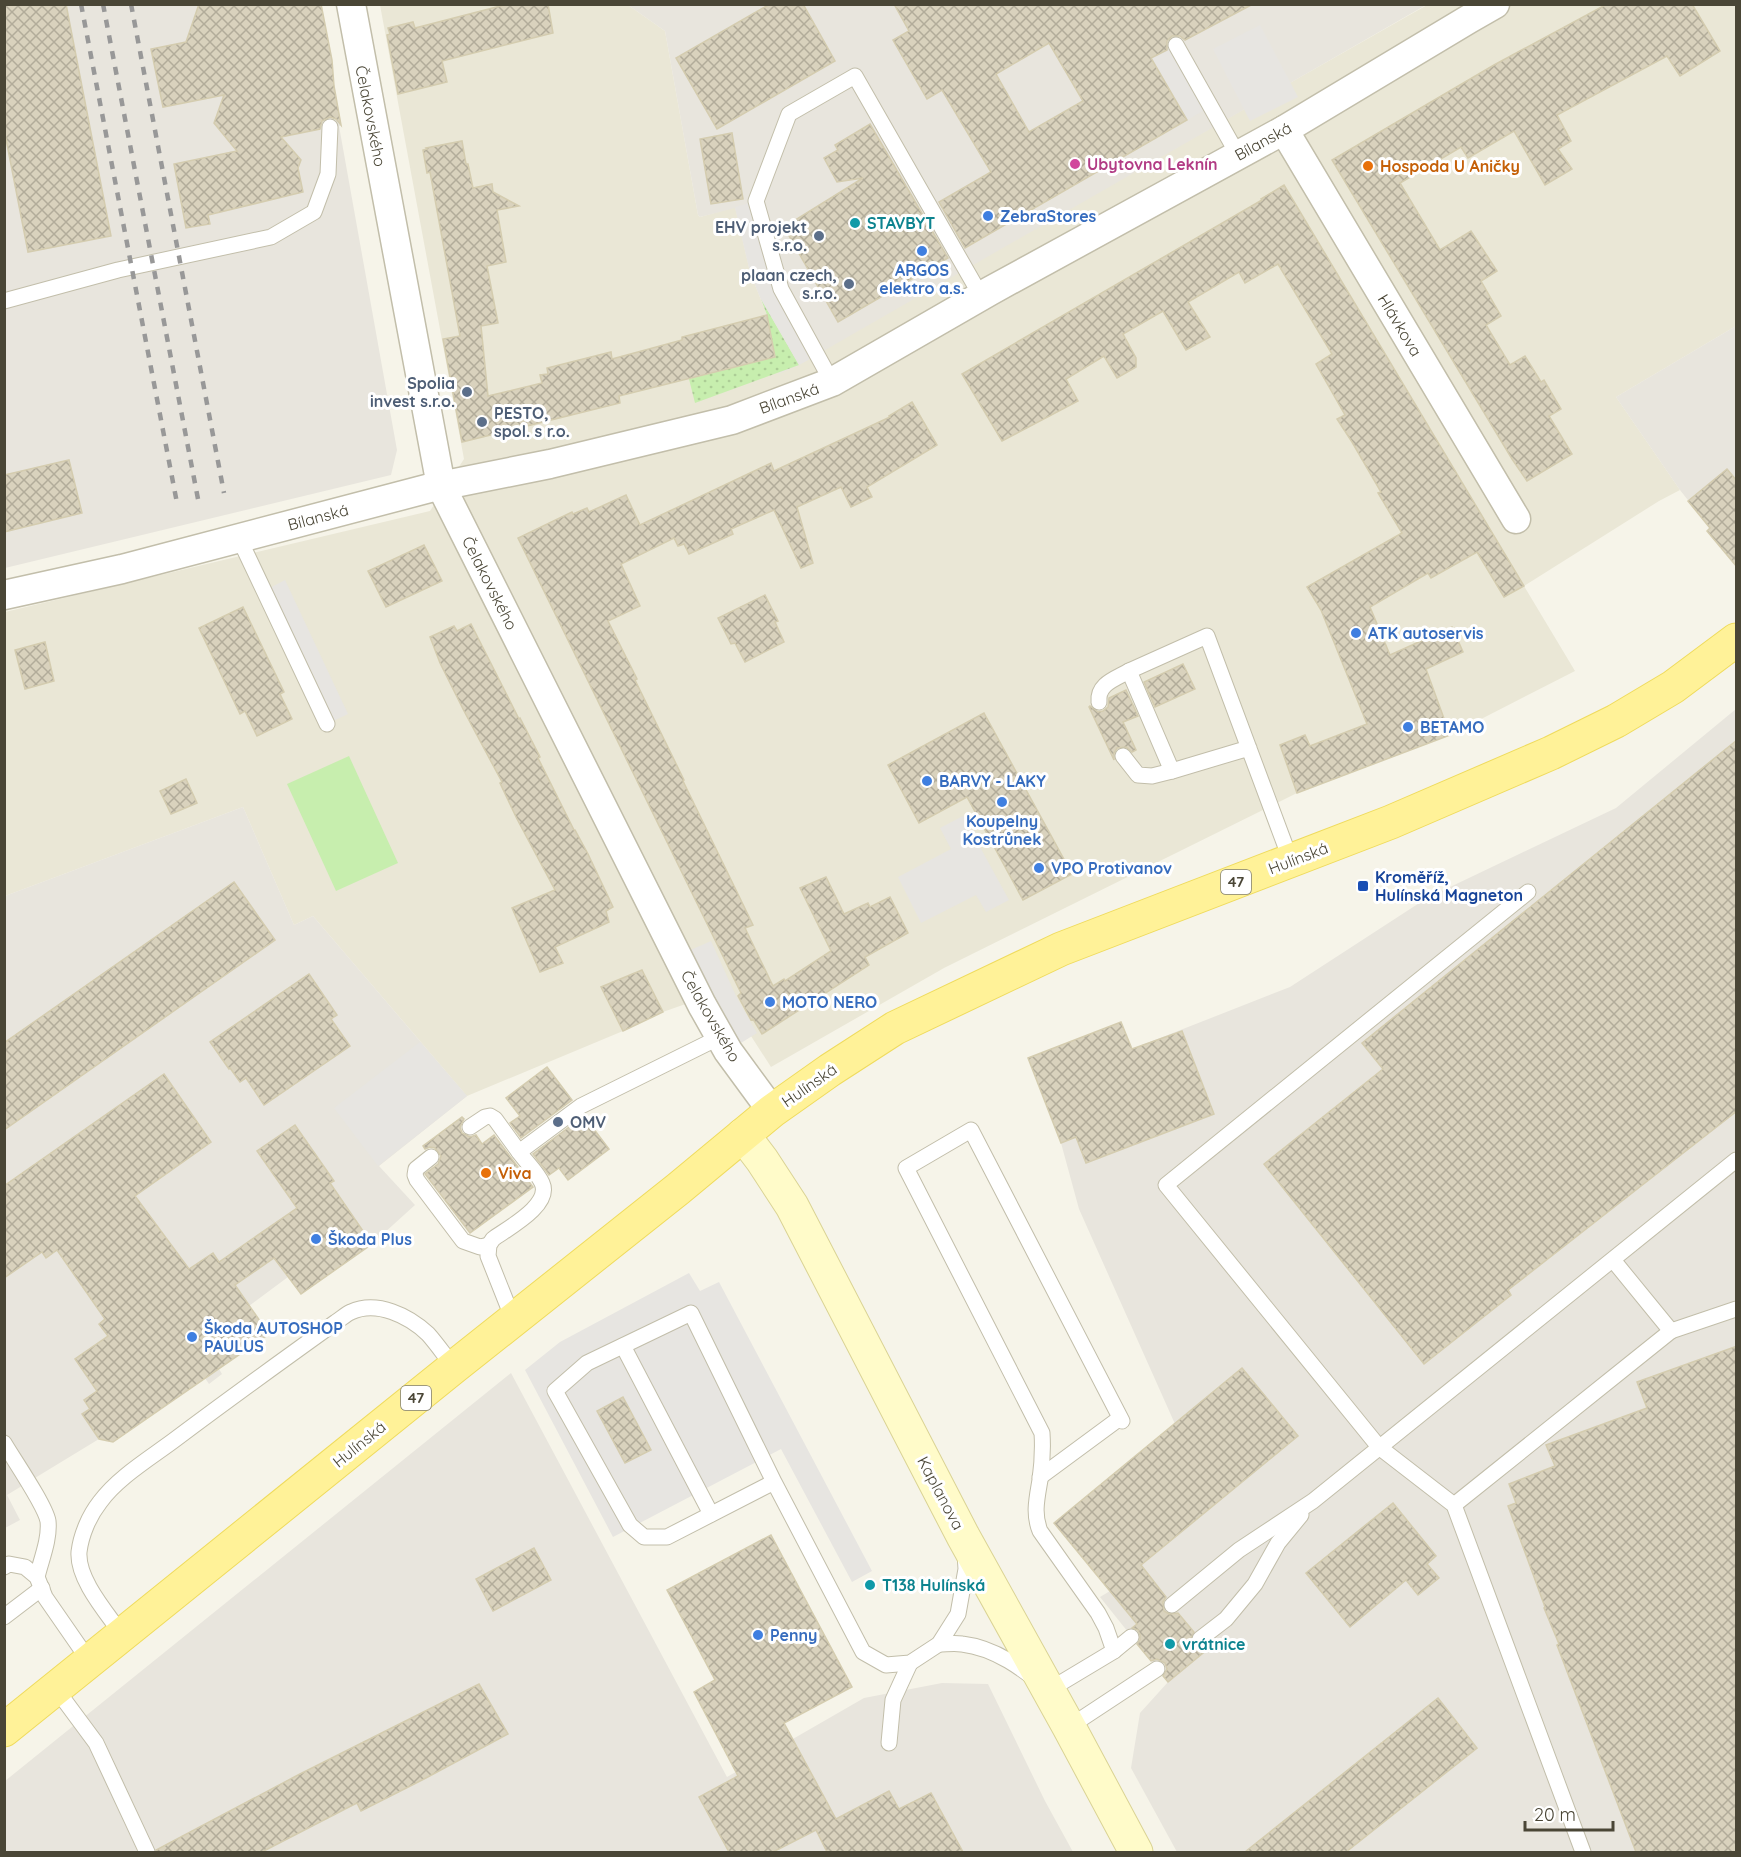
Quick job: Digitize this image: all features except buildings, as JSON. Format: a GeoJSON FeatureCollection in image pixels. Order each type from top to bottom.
{"type":"FeatureCollection","features":[{"type":"Feature","properties":{"kind":"main road","name":"Hulínská"},"geometry":{"type":"LineString","coordinates":[[4,1730],[772,1111],[830,1070],[896,1028],[1061,949],[1391,822],[1551,753],[1616,721],[1673,687],[1737,640]]}},
{"type":"Feature","properties":{"kind":"main road","name":"Kaplanova"},"geometry":{"type":"LineString","coordinates":[[743,1135],[792,1206],[963,1536],[1136,1852]]}},
{"type":"Feature","properties":{"kind":"street","name":"Bílanská"},"geometry":{"type":"LineString","coordinates":[[4,595],[122,569],[441,486],[550,464],[732,420],[832,382],[981,296],[1284,130],[1465,12],[1495,4]]}},
{"type":"Feature","properties":{"kind":"street","name":"Čelakovského"},"geometry":{"type":"LineString","coordinates":[[352,5],[441,486],[697,995],[728,1051],[772,1111]]}},
{"type":"Feature","properties":{"kind":"street","name":"Hlávkova"},"geometry":{"type":"LineString","coordinates":[[1284,130],[1516,519]]}},
{"type":"Feature","properties":{"kind":"lane"},"geometry":{"type":"LineString","coordinates":[[1176,45],[1238,155]]}},
{"type":"Feature","properties":{"kind":"lane"},"geometry":{"type":"LineString","coordinates":[[832,382],[781,290],[756,201],[789,114],[855,76],[981,296]]}},
{"type":"Feature","properties":{"kind":"lane"},"geometry":{"type":"LineString","coordinates":[[4,301],[125,269],[271,237],[314,212],[328,174],[330,127]]}},
{"type":"Feature","properties":{"kind":"lane"},"geometry":{"type":"LineString","coordinates":[[239,538],[327,724]]}},
{"type":"Feature","properties":{"kind":"lane"},"geometry":{"type":"LineString","coordinates":[[1099,702],[1098,693],[1104,685],[1129,671],[1207,636],[1291,861]]}},
{"type":"Feature","properties":{"kind":"lane"},"geometry":{"type":"LineString","coordinates":[[1129,671],[1172,771]]}},
{"type":"Feature","properties":{"kind":"lane"},"geometry":{"type":"LineString","coordinates":[[1123,756],[1138,775],[1152,776],[1248,748]]}},
{"type":"Feature","properties":{"kind":"lane"},"geometry":{"type":"LineString","coordinates":[[1528,892],[1166,1185],[1379,1447],[1454,1505],[1583,1852]]}},
{"type":"Feature","properties":{"kind":"lane"},"geometry":{"type":"LineString","coordinates":[[519,1152],[581,1106],[720,1037]]}},
{"type":"Feature","properties":{"kind":"lane"},"geometry":{"type":"LineString","coordinates":[[470,1127],[490,1116],[542,1183],[541,1201],[533,1210],[493,1239],[489,1245],[488,1256],[513,1319]]}},
{"type":"Feature","properties":{"kind":"lane"},"geometry":{"type":"LineString","coordinates":[[1040,1477],[1121,1420],[970,1130],[906,1168],[1042,1433],[1043,1444],[1035,1510],[1037,1524],[1098,1613],[1106,1628],[1113,1651]]}},
{"type":"Feature","properties":{"kind":"lane"},"geometry":{"type":"LineString","coordinates":[[431,1157],[416,1169],[417,1180],[463,1241],[480,1247],[489,1245]]}},
{"type":"Feature","properties":{"kind":"lane"},"geometry":{"type":"LineString","coordinates":[[1172,1605],[1239,1551],[1313,1501],[1737,1160]]}},
{"type":"Feature","properties":{"kind":"lane"},"geometry":{"type":"LineString","coordinates":[[1612,1260],[1671,1331]]}},
{"type":"Feature","properties":{"kind":"lane"},"geometry":{"type":"LineString","coordinates":[[123,1636],[85,1581],[80,1567],[80,1552],[87,1524],[100,1501],[142,1464],[352,1311],[378,1308],[409,1320],[427,1333],[453,1367]]}},
{"type":"Feature","properties":{"kind":"lane"},"geometry":{"type":"LineString","coordinates":[[1454,1505],[1671,1331],[1737,1309]]}},
{"type":"Feature","properties":{"kind":"lane"},"geometry":{"type":"LineString","coordinates":[[774,1482],[667,1538],[644,1537],[630,1525],[555,1391],[587,1363],[691,1313],[774,1482],[863,1652],[886,1665],[910,1664]]}},
{"type":"Feature","properties":{"kind":"lane"},"geometry":{"type":"LineString","coordinates":[[623,1346],[711,1514]]}},
{"type":"Feature","properties":{"kind":"lane"},"geometry":{"type":"LineString","coordinates":[[4,1443],[48,1520],[48,1534],[39,1583],[4,1617]]}},
{"type":"Feature","properties":{"kind":"lane"},"geometry":{"type":"LineString","coordinates":[[1200,1638],[1226,1619],[1255,1584],[1278,1543],[1313,1501]]}},
{"type":"Feature","properties":{"kind":"lane"},"geometry":{"type":"LineString","coordinates":[[889,1743],[893,1700],[910,1664],[939,1644],[958,1614],[966,1569],[963,1536]]}},
{"type":"Feature","properties":{"kind":"lane"},"geometry":{"type":"LineString","coordinates":[[4,1567],[9,1564],[25,1567],[39,1583],[45,1597],[90,1662]]}},
{"type":"Feature","properties":{"kind":"lane"},"geometry":{"type":"LineString","coordinates":[[939,1644],[963,1644],[994,1653],[1022,1668],[1049,1690],[1113,1651],[1131,1637]]}},
{"type":"Feature","properties":{"kind":"lane"},"geometry":{"type":"LineString","coordinates":[[1069,1726],[1157,1669]]}},
{"type":"Feature","properties":{"kind":"lane"},"geometry":{"type":"LineString","coordinates":[[56,1689],[96,1743],[147,1852]]}},
{"type":"Feature","properties":{"kind":"shaded area"},"geometry":{"type":"Polygon","coordinates":[[[4,5],[321,5],[341,126],[339,126],[397,450],[391,475],[5,568],[4,5]]]}},
{"type":"Feature","properties":{"kind":"shaded area"},"geometry":{"type":"Polygon","coordinates":[[[380,5],[628,5],[665,31],[698,215],[700,217],[735,207],[750,272],[767,315],[975,262],[1427,5],[1736,5],[1736,326],[1616,397],[1680,490],[1524,586],[1575,671],[1450,735],[1297,793],[944,968],[771,1067],[722,991],[663,1012],[467,1096],[313,916],[294,925],[243,807],[5,896],[5,612],[430,511],[464,459],[380,5]]]}},
{"type":"Feature","properties":{"kind":"shaded area"},"geometry":{"type":"Polygon","coordinates":[[[628,5],[1426,5],[799,365],[779,374],[767,315],[750,272],[735,208],[700,217],[698,215],[665,31],[628,5]]]}},
{"type":"Feature","properties":{"kind":"shaded area"},"geometry":{"type":"Polygon","coordinates":[[[1260,25],[1298,97],[1250,121],[1213,49],[1260,25]]]}},
{"type":"Feature","properties":{"kind":"shaded area"},"geometry":{"type":"Polygon","coordinates":[[[1176,45],[1210,107],[1187,120],[1151,58],[1176,45]]]}},
{"type":"Feature","properties":{"kind":"shaded area"},"geometry":{"type":"Polygon","coordinates":[[[756,201],[781,289],[817,355],[799,365],[761,299],[750,272],[735,207],[756,201]]]}},
{"type":"Feature","properties":{"kind":"shaded area"},"geometry":{"type":"Polygon","coordinates":[[[1736,326],[1736,567],[1707,531],[1710,528],[1680,490],[1616,397],[1736,326]]]}},
{"type":"Feature","properties":{"kind":"shaded area"},"geometry":{"type":"Polygon","coordinates":[[[285,580],[348,714],[327,724],[264,591],[285,580]]]}},
{"type":"Feature","properties":{"kind":"shaded area"},"geometry":{"type":"Polygon","coordinates":[[[1736,709],[1736,1852],[1177,1852],[1131,1768],[1140,1713],[1168,1682],[1100,1597],[1110,1591],[1054,1523],[1175,1424],[1079,1209],[1061,1143],[1028,1058],[1121,1022],[1132,1049],[1290,987],[1427,898],[1616,808],[1736,709]]]}},
{"type":"Feature","properties":{"kind":"shaded area"},"geometry":{"type":"Polygon","coordinates":[[[243,807],[294,925],[313,916],[467,1096],[379,1166],[415,1205],[372,1244],[301,1294],[288,1277],[249,1306],[269,1334],[219,1369],[222,1374],[209,1384],[205,1378],[113,1442],[99,1439],[7,1495],[20,1520],[5,1528],[5,896],[243,807]]]}},
{"type":"Feature","properties":{"kind":"shaded area"},"geometry":{"type":"Polygon","coordinates":[[[963,816],[1009,900],[986,912],[976,895],[921,923],[898,877],[951,849],[940,828],[963,816]]]}},
{"type":"Feature","properties":{"kind":"shaded area"},"geometry":{"type":"Polygon","coordinates":[[[711,941],[736,996],[757,1033],[728,1051],[677,956],[711,941]]]}},
{"type":"Feature","properties":{"kind":"shaded area"},"geometry":{"type":"Polygon","coordinates":[[[420,1042],[467,1096],[378,1166],[334,1108],[420,1042]]]}},
{"type":"Feature","properties":{"kind":"shaded area"},"geometry":{"type":"Polygon","coordinates":[[[689,1273],[700,1291],[719,1282],[872,1571],[852,1582],[781,1449],[613,1537],[525,1370],[560,1342],[689,1273]]]}},
{"type":"Feature","properties":{"kind":"shaded area"},"geometry":{"type":"Polygon","coordinates":[[[511,1373],[727,1777],[864,1698],[942,1683],[988,1684],[1045,1801],[1073,1852],[5,1852],[5,1781],[511,1373]]]}},
{"type":"Feature","properties":{"kind":"green space"},"geometry":{"type":"Polygon","coordinates":[[[761,299],[799,365],[695,403],[689,379],[774,357],[767,315],[761,299]]]}},
{"type":"Feature","properties":{"kind":"green space"},"geometry":{"type":"Polygon","coordinates":[[[349,756],[398,863],[336,891],[287,784],[349,756]]]}},
{"type":"Feature","properties":{"kind":"railway"},"geometry":{"type":"LineString","coordinates":[[81,4],[177,503]]}},
{"type":"Feature","properties":{"kind":"railway"},"geometry":{"type":"LineString","coordinates":[[103,4],[198,499]]}},
{"type":"Feature","properties":{"kind":"railway"},"geometry":{"type":"LineString","coordinates":[[131,4],[224,493]]}},
{"type":"Feature","properties":{"kind":"place","name":"Ubytovna Leknín"},"geometry":{"type":"Point","coordinates":[1075,164]}},
{"type":"Feature","properties":{"kind":"place","name":"Hospoda U Aničky"},"geometry":{"type":"Point","coordinates":[1368,166]}},
{"type":"Feature","properties":{"kind":"place","name":"ZebraStores"},"geometry":{"type":"Point","coordinates":[988,216]}},
{"type":"Feature","properties":{"kind":"place","name":"STAVBYT"},"geometry":{"type":"Point","coordinates":[855,223]}},
{"type":"Feature","properties":{"kind":"place","name":"EHV projekt s.r.o."},"geometry":{"type":"Point","coordinates":[819,236]}},
{"type":"Feature","properties":{"kind":"place","name":"ARGOS elektro a.s."},"geometry":{"type":"Point","coordinates":[922,251]}},
{"type":"Feature","properties":{"kind":"place","name":"plaan czech, s.r.o."},"geometry":{"type":"Point","coordinates":[849,284]}},
{"type":"Feature","properties":{"kind":"place","name":"Spolia invest s.r.o."},"geometry":{"type":"Point","coordinates":[467,392]}},
{"type":"Feature","properties":{"kind":"place","name":"PESTO, spol. s r.o."},"geometry":{"type":"Point","coordinates":[482,422]}},
{"type":"Feature","properties":{"kind":"place","name":"ATK autoservis"},"geometry":{"type":"Point","coordinates":[1356,633]}},
{"type":"Feature","properties":{"kind":"place","name":"BETAMO"},"geometry":{"type":"Point","coordinates":[1408,727]}},
{"type":"Feature","properties":{"kind":"place","name":"BARVY - LAKY"},"geometry":{"type":"Point","coordinates":[927,781]}},
{"type":"Feature","properties":{"kind":"place","name":"Koupelny Kostrůnek"},"geometry":{"type":"Point","coordinates":[1002,802]}},
{"type":"Feature","properties":{"kind":"place","name":"VPO Protivanov"},"geometry":{"type":"Point","coordinates":[1039,868]}},
{"type":"Feature","properties":{"kind":"place","name":"Kroměříž, Hulínská Magneton"},"geometry":{"type":"Point","coordinates":[1363,886]}},
{"type":"Feature","properties":{"kind":"place","name":"MOTO NERO"},"geometry":{"type":"Point","coordinates":[770,1002]}},
{"type":"Feature","properties":{"kind":"place","name":"OMV"},"geometry":{"type":"Point","coordinates":[558,1122]}},
{"type":"Feature","properties":{"kind":"place","name":"Viva"},"geometry":{"type":"Point","coordinates":[486,1173]}},
{"type":"Feature","properties":{"kind":"place","name":"Škoda Plus"},"geometry":{"type":"Point","coordinates":[316,1239]}},
{"type":"Feature","properties":{"kind":"place","name":"Škoda AUTOSHOP PAULUS"},"geometry":{"type":"Point","coordinates":[192,1337]}},
{"type":"Feature","properties":{"kind":"place","name":"T138 Hulínská"},"geometry":{"type":"Point","coordinates":[870,1585]}},
{"type":"Feature","properties":{"kind":"place","name":"Penny"},"geometry":{"type":"Point","coordinates":[758,1635]}},
{"type":"Feature","properties":{"kind":"place","name":"vrátnice"},"geometry":{"type":"Point","coordinates":[1170,1644]}}]}
